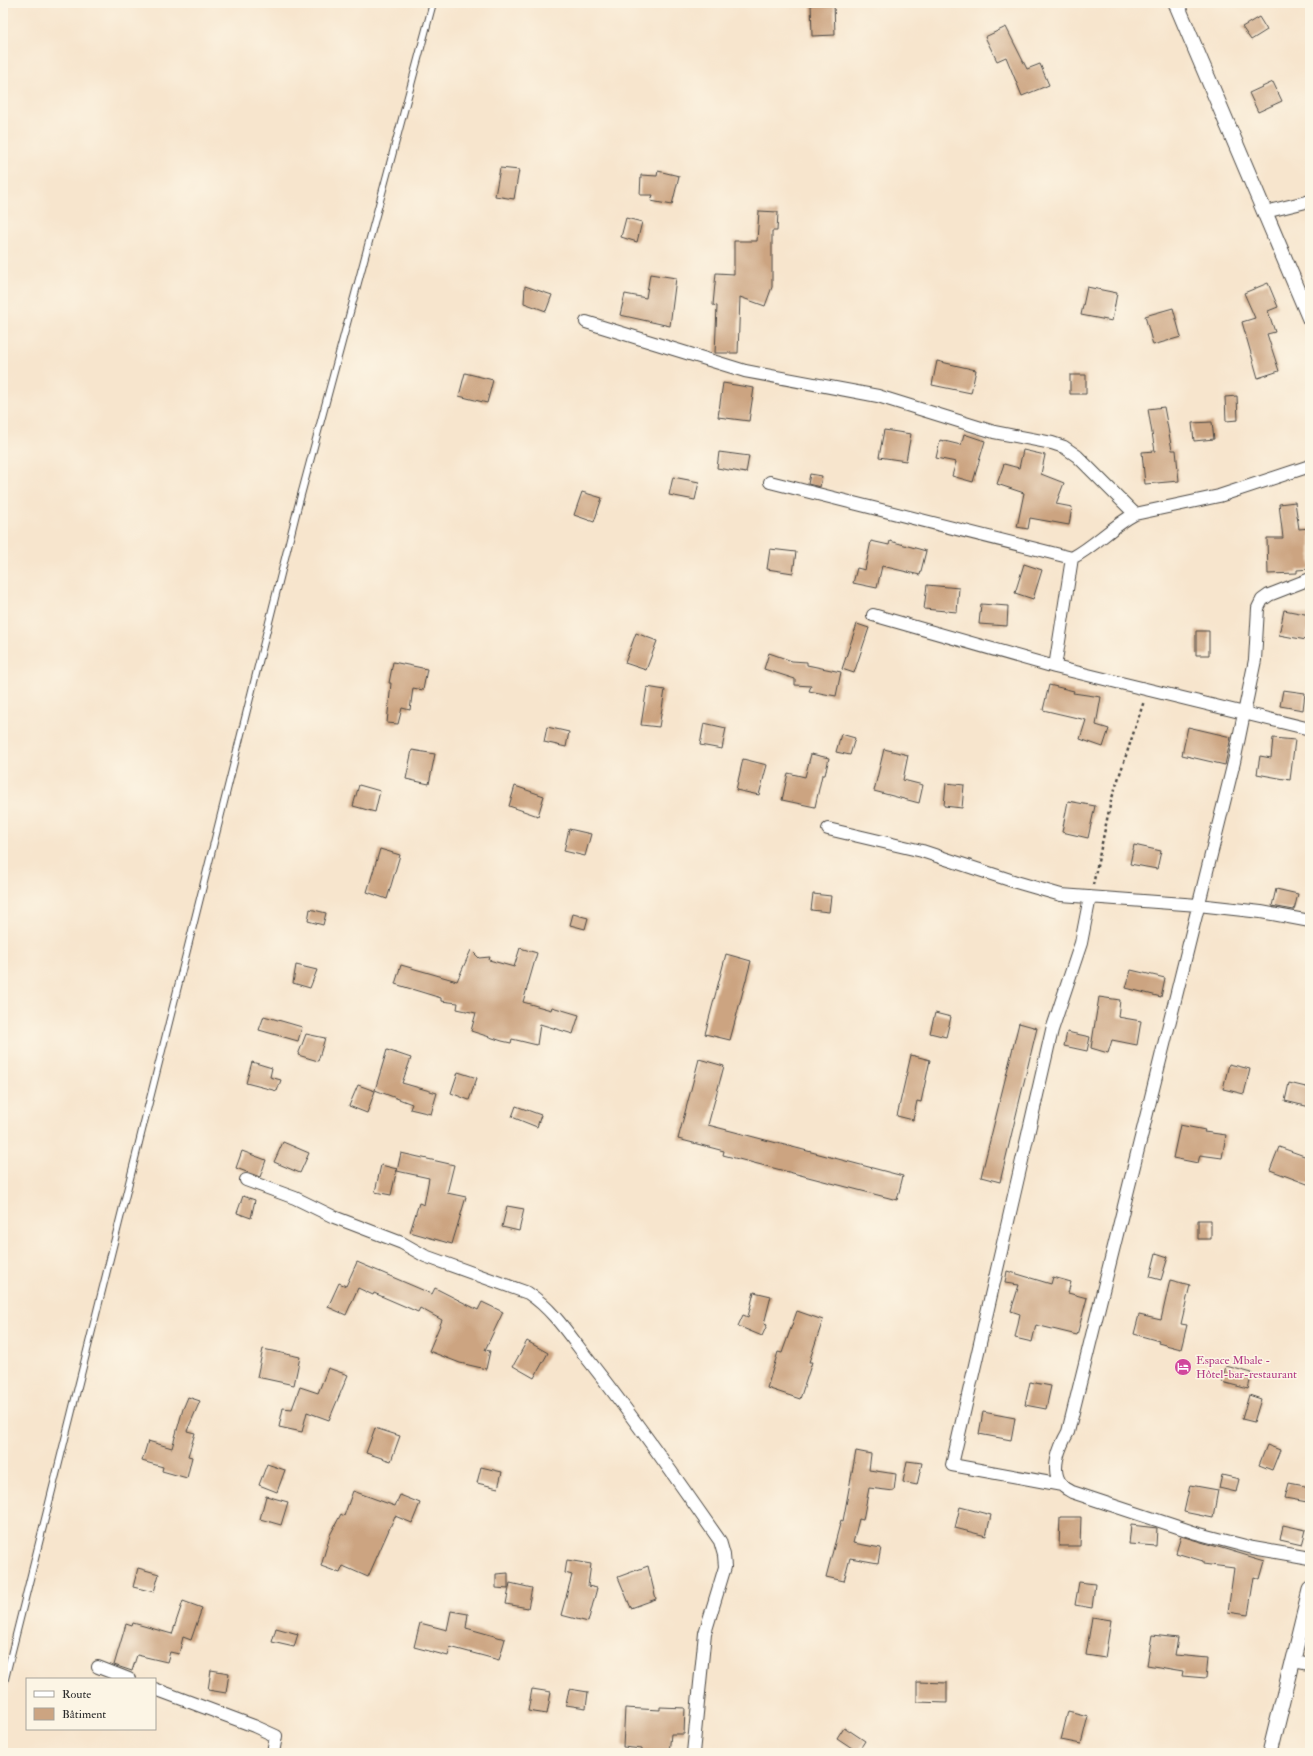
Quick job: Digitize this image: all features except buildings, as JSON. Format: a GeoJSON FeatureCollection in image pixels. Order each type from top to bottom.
{"type":"FeatureCollection","features":[{"type":"Feature","properties":{"kind":"street"},"geometry":{"type":"LineString","coordinates":[[1176,3],[1310,319]]}},
{"type":"Feature","properties":{"kind":"street"},"geometry":{"type":"LineString","coordinates":[[1265,212],[1310,201]]}},
{"type":"Feature","properties":{"kind":"street"},"geometry":{"type":"LineString","coordinates":[[586,322],[745,370],[871,394],[1004,435],[1052,443],[1064,447],[1077,456],[1135,514]]}},
{"type":"Feature","properties":{"kind":"street"},"geometry":{"type":"LineString","coordinates":[[770,482],[1072,558],[1081,553],[1122,521],[1135,514],[1218,496],[1310,466]]}},
{"type":"Feature","properties":{"kind":"street"},"geometry":{"type":"LineString","coordinates":[[1055,667],[1072,558]]}},
{"type":"Feature","properties":{"kind":"street"},"geometry":{"type":"LineString","coordinates":[[1062,1485],[1056,1474],[1057,1458],[1061,1443],[1068,1432],[1198,906],[1214,848],[1245,712],[1255,660],[1258,608],[1262,600],[1310,579]]}},
{"type":"Feature","properties":{"kind":"street"},"geometry":{"type":"LineString","coordinates":[[873,615],[1055,667],[1310,729]]}},
{"type":"Feature","properties":{"kind":"street"},"geometry":{"type":"LineString","coordinates":[[828,828],[922,851],[1061,895],[1261,912],[1310,921]]}},
{"type":"Feature","properties":{"kind":"street"},"geometry":{"type":"LineString","coordinates":[[1090,897],[1081,943],[1052,1030],[952,1465],[1062,1485],[1072,1492],[1196,1532],[1253,1548],[1310,1558]]}},
{"type":"Feature","properties":{"kind":"street"},"geometry":{"type":"LineString","coordinates":[[246,1180],[295,1198],[334,1217],[402,1243],[425,1256],[528,1293],[541,1301],[553,1314],[608,1385],[720,1541],[724,1555],[725,1567],[705,1633],[692,1753]]}},
{"type":"Feature","properties":{"kind":"street"},"geometry":{"type":"LineString","coordinates":[[1270,1753],[1310,1590]]}},
{"type":"Feature","properties":{"kind":"street"},"geometry":{"type":"LineString","coordinates":[[1293,1661],[1310,1664]]}},
{"type":"Feature","properties":{"kind":"street"},"geometry":{"type":"LineString","coordinates":[[98,1667],[126,1678]]}},
{"type":"Feature","properties":{"kind":"street"},"geometry":{"type":"LineString","coordinates":[[156,1689],[254,1726],[276,1736],[273,1753]]}},
{"type":"Feature","properties":{"kind":"lane"},"geometry":{"type":"LineString","coordinates":[[3,1687],[297,510],[433,3]]}},
{"type":"Feature","properties":{"kind":"path"},"geometry":{"type":"LineString","coordinates":[[1090,897],[1111,801],[1136,720],[1148,689]]}},
{"type":"Feature","properties":{"kind":"place","name":"Espace Mbale - Hôtel-bar-restaurant"},"geometry":{"type":"Point","coordinates":[1183,1367]}}]}
